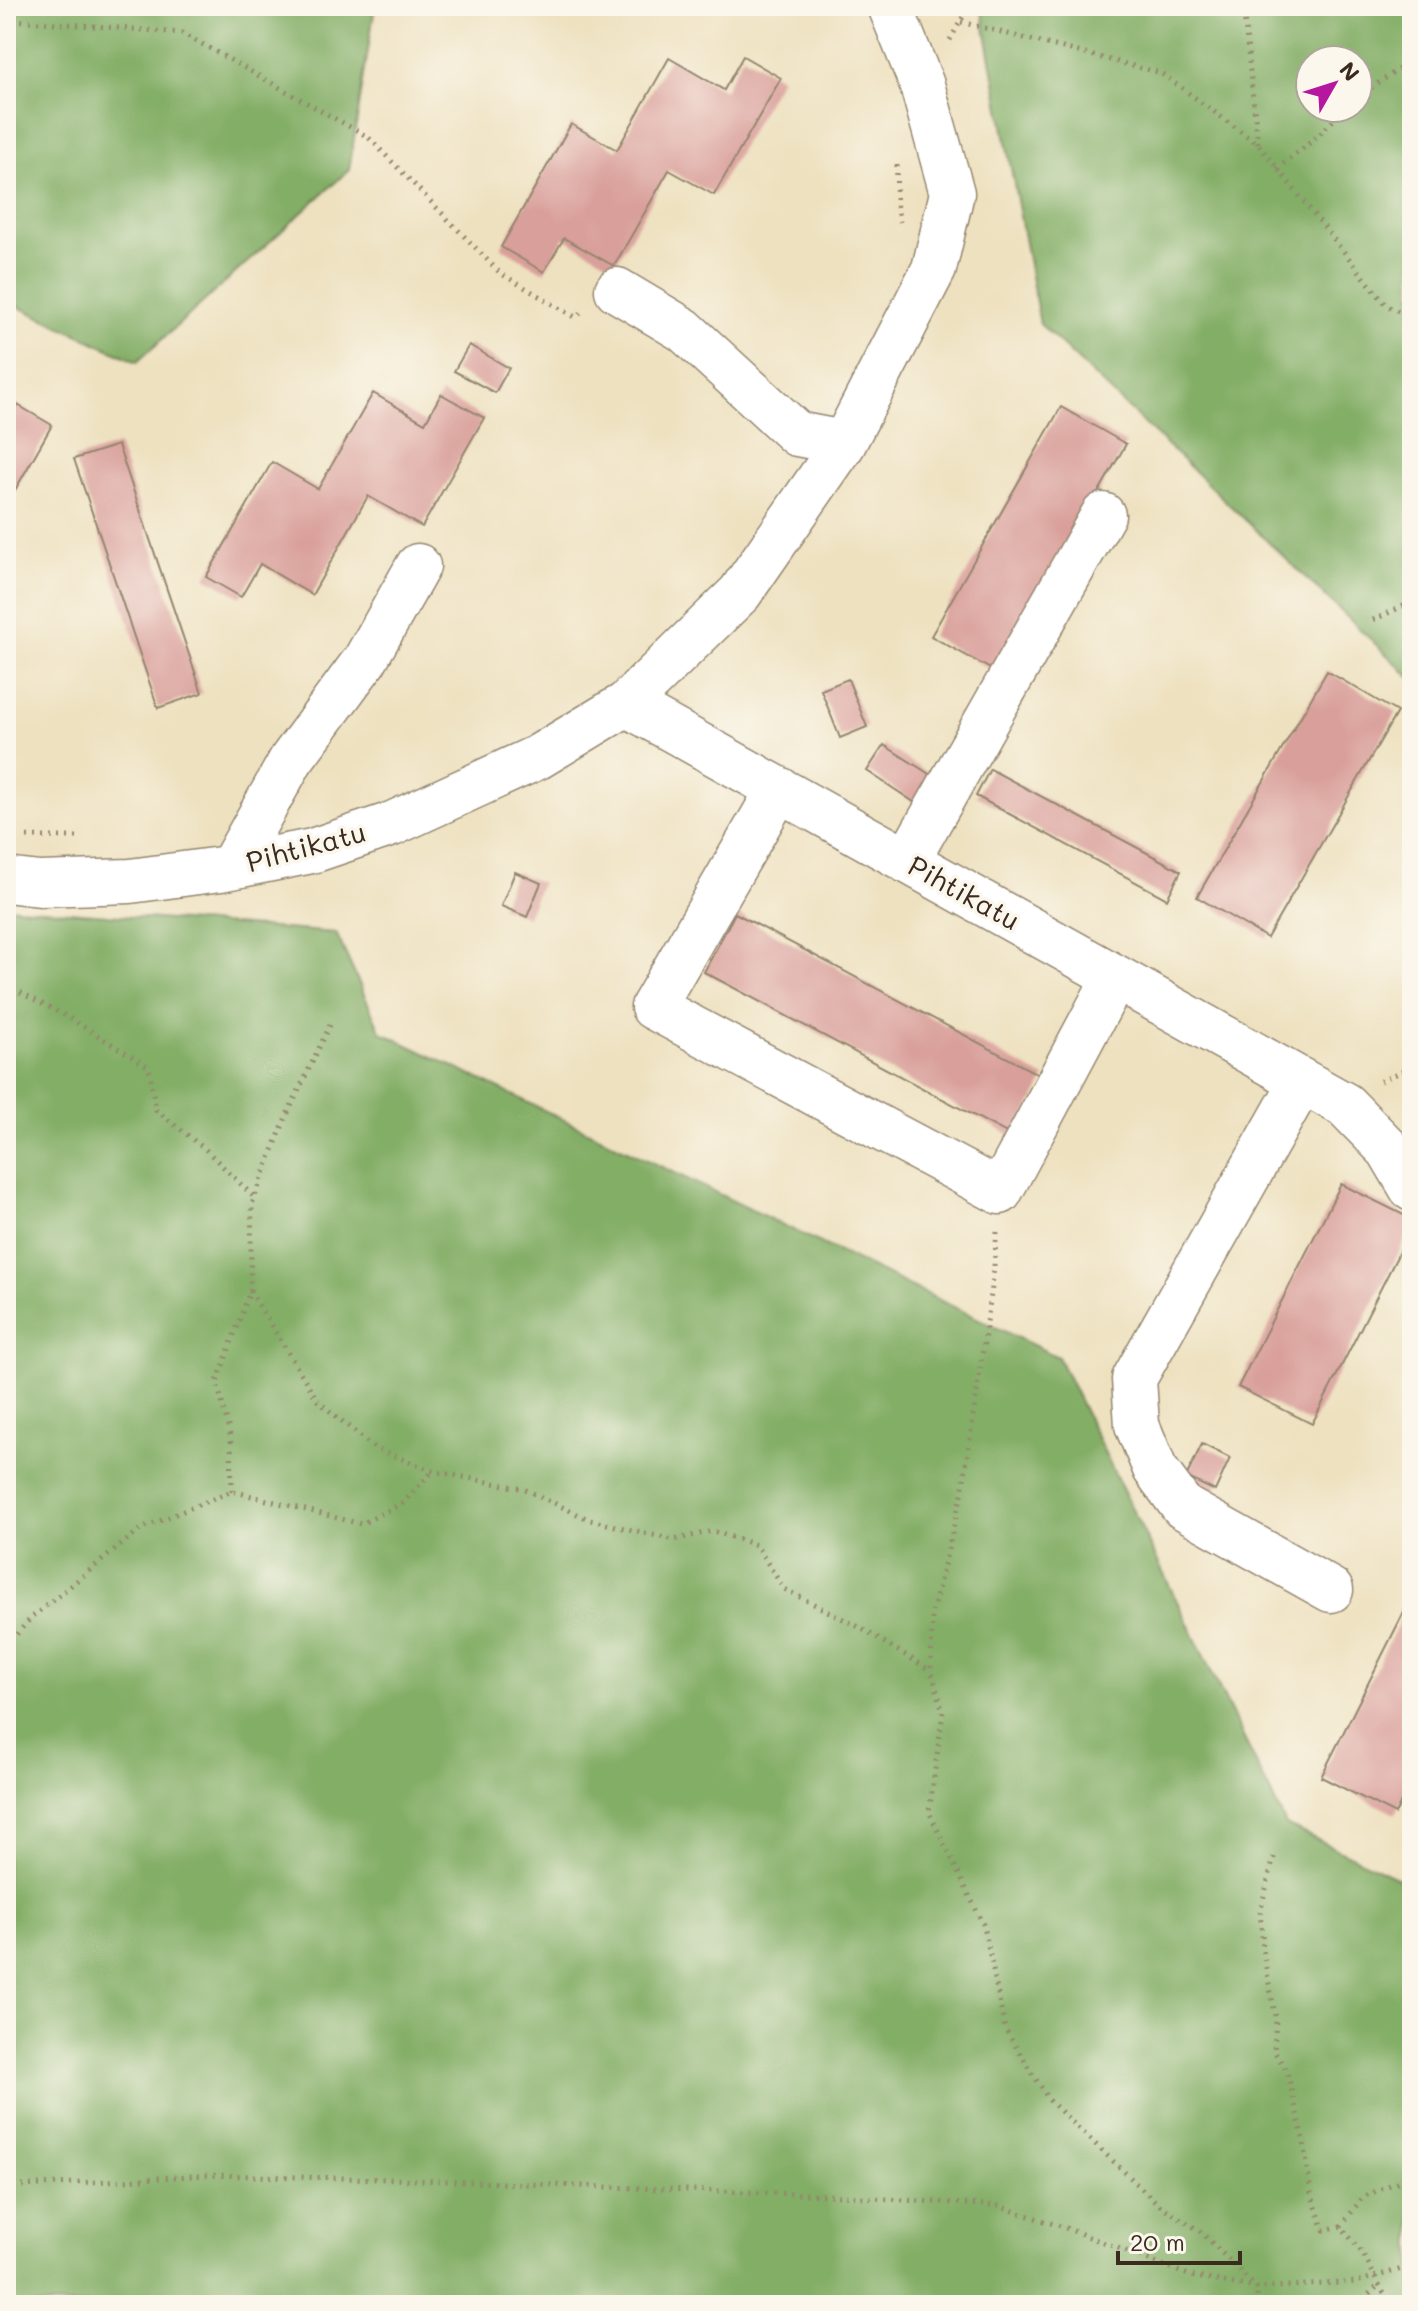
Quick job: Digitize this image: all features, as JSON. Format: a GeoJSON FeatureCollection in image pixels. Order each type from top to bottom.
{"type":"FeatureCollection","features":[{"type":"Feature","properties":{"kind":"street","name":"Pihtikatu"},"geometry":{"type":"LineString","coordinates":[[6,880],[40,884],[130,881],[312,851],[392,824],[538,757],[626,704],[740,593],[844,443],[934,269],[952,193],[922,85],[890,6]]}},
{"type":"Feature","properties":{"kind":"street"},"geometry":{"type":"LineString","coordinates":[[617,290],[684,330],[797,434],[844,443]]}},
{"type":"Feature","properties":{"kind":"street"},"geometry":{"type":"LineString","coordinates":[[907,861],[1103,515]]}},
{"type":"Feature","properties":{"kind":"street"},"geometry":{"type":"LineString","coordinates":[[232,866],[291,760],[365,660],[418,566]]}},
{"type":"Feature","properties":{"kind":"street","name":"Pihtikatu"},"geometry":{"type":"LineString","coordinates":[[626,704],[1345,1105],[1389,1150],[1412,1189]]}},
{"type":"Feature","properties":{"kind":"street"},"geometry":{"type":"LineString","coordinates":[[779,789],[653,1007],[1000,1192],[1115,977]]}},
{"type":"Feature","properties":{"kind":"street"},"geometry":{"type":"LineString","coordinates":[[1302,1081],[1134,1379],[1137,1425],[1155,1469],[1183,1507],[1331,1590]]}},
{"type":"Feature","properties":{"kind":"path"},"geometry":{"type":"LineString","coordinates":[[969,6],[961,22],[1161,73],[1258,144],[1387,306],[1412,317]]}},
{"type":"Feature","properties":{"kind":"path"},"geometry":{"type":"LineString","coordinates":[[1243,6],[1258,144]]}},
{"type":"Feature","properties":{"kind":"path"},"geometry":{"type":"LineString","coordinates":[[6,16],[15,20],[182,33],[368,137],[500,273],[575,317],[617,290]]}},
{"type":"Feature","properties":{"kind":"path"},"geometry":{"type":"LineString","coordinates":[[1374,86],[1412,60]]}},
{"type":"Feature","properties":{"kind":"path"},"geometry":{"type":"LineString","coordinates":[[1277,169],[1330,124]]}},
{"type":"Feature","properties":{"kind":"path"},"geometry":{"type":"LineString","coordinates":[[897,160],[896,202],[902,233]]}},
{"type":"Feature","properties":{"kind":"path"},"geometry":{"type":"LineString","coordinates":[[1373,620],[1412,602]]}},
{"type":"Feature","properties":{"kind":"path"},"geometry":{"type":"LineString","coordinates":[[21,837],[80,837]]}},
{"type":"Feature","properties":{"kind":"path"},"geometry":{"type":"LineString","coordinates":[[6,985],[66,1016],[149,1067],[156,1110],[206,1150],[255,1198]]}},
{"type":"Feature","properties":{"kind":"path"},"geometry":{"type":"LineString","coordinates":[[232,1491],[231,1439],[217,1382],[250,1291],[252,1204],[286,1117],[330,1025]]}},
{"type":"Feature","properties":{"kind":"path"},"geometry":{"type":"LineString","coordinates":[[1000,1192],[992,1287],[962,1494],[932,1613],[931,1670],[943,1712],[929,1812],[984,1926],[1005,2029],[1049,2100],[1158,2204],[1200,2231],[1257,2288],[1257,2305]]}},
{"type":"Feature","properties":{"kind":"path"},"geometry":{"type":"LineString","coordinates":[[250,1291],[318,1401],[374,1448],[433,1471],[524,1489],[590,1520],[674,1540],[713,1531],[756,1545],[784,1589],[857,1626],[931,1670]]}},
{"type":"Feature","properties":{"kind":"path"},"geometry":{"type":"LineString","coordinates":[[6,1646],[32,1617],[142,1528],[232,1491],[361,1524],[403,1503],[433,1471]]}},
{"type":"Feature","properties":{"kind":"path"},"geometry":{"type":"LineString","coordinates":[[1274,1857],[1260,1912],[1264,1958],[1276,2019],[1274,2051],[1287,2071],[1304,2143],[1311,2193],[1324,2230],[1341,2226],[1363,2197],[1399,2181],[1412,2171]]}},
{"type":"Feature","properties":{"kind":"path"},"geometry":{"type":"LineString","coordinates":[[6,2187],[224,2175],[827,2195],[998,2206],[1063,2227],[1191,2276],[1257,2288],[1356,2282],[1412,2266]]}},
{"type":"Feature","properties":{"kind":"path"},"geometry":{"type":"LineString","coordinates":[[1341,2226],[1363,2254],[1390,2305]]}},
{"type":"Feature","properties":{"kind":"path"},"geometry":{"type":"LineString","coordinates":[[1357,2305],[1378,2286]]}},
{"type":"Feature","properties":{"kind":"green space"},"geometry":{"type":"Polygon","coordinates":[[[6,6],[375,6],[349,170],[137,362],[6,301],[6,6]]]}},
{"type":"Feature","properties":{"kind":"green space"},"geometry":{"type":"Polygon","coordinates":[[[981,6],[1412,6],[1412,679],[1040,324],[981,6]]]}},
{"type":"Feature","properties":{"kind":"green space"},"geometry":{"type":"Polygon","coordinates":[[[6,907],[336,933],[381,1032],[1058,1357],[1286,1825],[1406,1882],[1412,1873],[1412,2305],[6,2305],[6,907]]]}},
{"type":"Feature","properties":{"kind":"building"},"geometry":{"type":"Polygon","coordinates":[[[743,56],[781,78],[714,195],[669,170],[614,266],[564,238],[544,272],[501,247],[571,124],[617,150],[669,58],[724,90],[743,56]]]}},
{"type":"Feature","properties":{"kind":"building"},"geometry":{"type":"Polygon","coordinates":[[[469,345],[509,368],[495,393],[454,371],[469,345]]]}},
{"type":"Feature","properties":{"kind":"building"},"geometry":{"type":"Polygon","coordinates":[[[373,393],[425,423],[441,394],[484,418],[422,527],[368,496],[312,595],[260,564],[241,597],[206,577],[272,462],[318,489],[373,393]]]}},
{"type":"Feature","properties":{"kind":"building"},"geometry":{"type":"Polygon","coordinates":[[[9,400],[52,425],[6,506],[6,406],[9,400]]]}},
{"type":"Feature","properties":{"kind":"building"},"geometry":{"type":"Polygon","coordinates":[[[1061,407],[1126,444],[996,672],[931,636],[1061,407]]]}},
{"type":"Feature","properties":{"kind":"building"},"geometry":{"type":"Polygon","coordinates":[[[118,445],[202,693],[158,708],[74,459],[118,445]]]}},
{"type":"Feature","properties":{"kind":"building"},"geometry":{"type":"Polygon","coordinates":[[[1327,671],[1397,712],[1267,938],[1197,897],[1327,671]]]}},
{"type":"Feature","properties":{"kind":"building"},"geometry":{"type":"Polygon","coordinates":[[[848,679],[867,727],[840,738],[821,690],[848,679]]]}},
{"type":"Feature","properties":{"kind":"building"},"geometry":{"type":"Polygon","coordinates":[[[884,745],[934,777],[917,804],[867,771],[884,745]]]}},
{"type":"Feature","properties":{"kind":"building"},"geometry":{"type":"Polygon","coordinates":[[[990,769],[1181,871],[1167,899],[976,796],[990,769]]]}},
{"type":"Feature","properties":{"kind":"building"},"geometry":{"type":"Polygon","coordinates":[[[515,872],[541,883],[527,917],[501,906],[515,872]]]}},
{"type":"Feature","properties":{"kind":"building"},"geometry":{"type":"Polygon","coordinates":[[[735,913],[1045,1078],[1014,1137],[704,972],[735,913]]]}},
{"type":"Feature","properties":{"kind":"building"},"geometry":{"type":"Polygon","coordinates":[[[1341,1184],[1412,1219],[1412,1227],[1312,1424],[1238,1387],[1341,1184]]]}},
{"type":"Feature","properties":{"kind":"building"},"geometry":{"type":"Polygon","coordinates":[[[1202,1444],[1230,1458],[1215,1491],[1186,1477],[1202,1444]]]}},
{"type":"Feature","properties":{"kind":"building"},"geometry":{"type":"Polygon","coordinates":[[[1412,1596],[1412,1780],[1395,1814],[1321,1777],[1412,1596]]]}}]}
